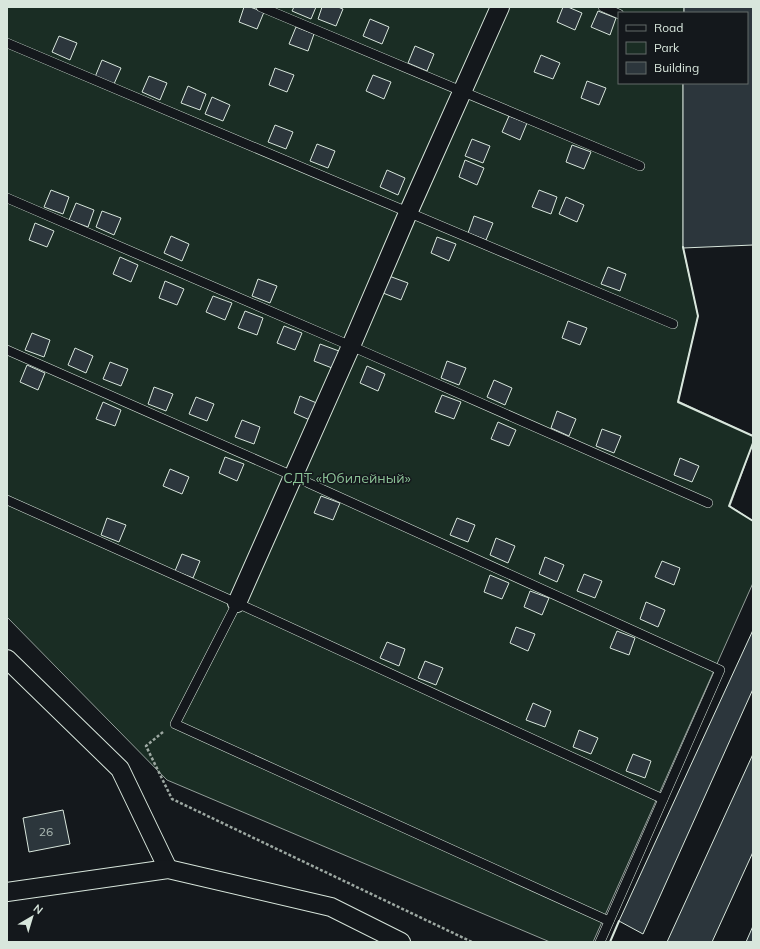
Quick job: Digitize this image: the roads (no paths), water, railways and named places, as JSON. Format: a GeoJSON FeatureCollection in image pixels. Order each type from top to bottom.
{"type":"FeatureCollection","features":[{"type":"Feature","properties":{"kind":"street"},"geometry":{"type":"LineString","coordinates":[[237,603],[500,7]]}},
{"type":"Feature","properties":{"kind":"street"},"geometry":{"type":"LineString","coordinates":[[7,659],[120,769],[168,869]]}},
{"type":"Feature","properties":{"kind":"street"},"geometry":{"type":"LineString","coordinates":[[7,892],[168,869],[331,907],[401,942]]}},
{"type":"Feature","properties":{"kind":"lane"},"geometry":{"type":"LineString","coordinates":[[261,7],[640,166]]}},
{"type":"Feature","properties":{"kind":"lane"},"geometry":{"type":"LineString","coordinates":[[603,7],[618,14]]}},
{"type":"Feature","properties":{"kind":"lane"},"geometry":{"type":"LineString","coordinates":[[7,43],[673,324]]}},
{"type":"Feature","properties":{"kind":"lane"},"geometry":{"type":"LineString","coordinates":[[7,198],[351,346],[708,503]]}},
{"type":"Feature","properties":{"kind":"lane"},"geometry":{"type":"LineString","coordinates":[[7,350],[293,476],[720,670],[600,942]]}},
{"type":"Feature","properties":{"kind":"lane"},"geometry":{"type":"LineString","coordinates":[[7,500],[237,603],[663,798]]}},
{"type":"Feature","properties":{"kind":"lane"},"geometry":{"type":"LineString","coordinates":[[237,603],[175,724],[608,921]]}},
{"type":"Feature","properties":{"kind":"park label","name":"СДТ «Юбилейный»"},"geometry":{"type":"Point","coordinates":[347,478]}}]}
